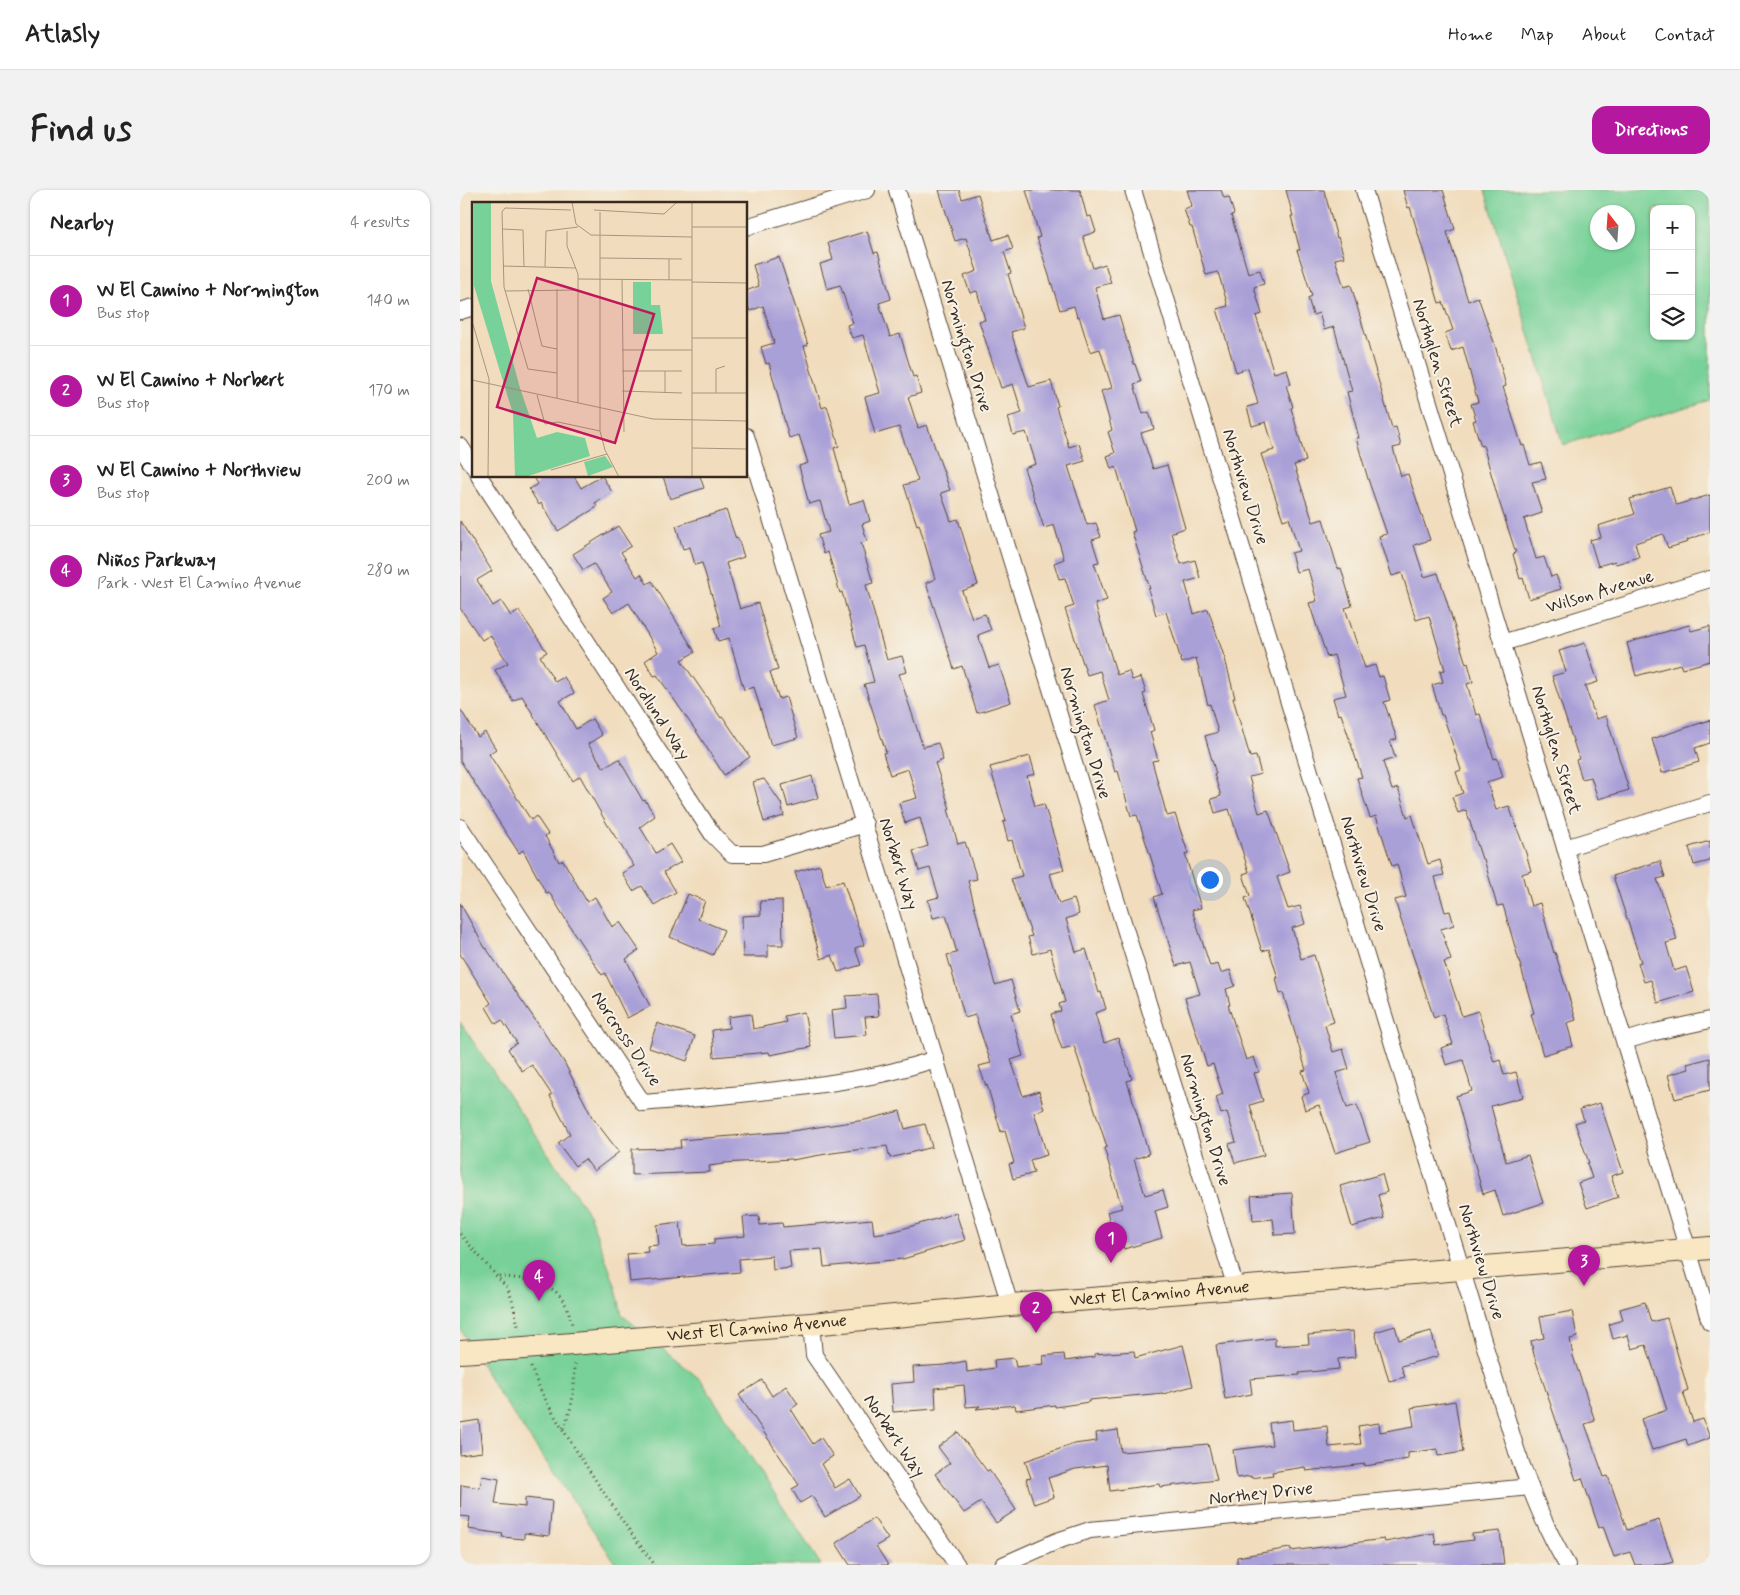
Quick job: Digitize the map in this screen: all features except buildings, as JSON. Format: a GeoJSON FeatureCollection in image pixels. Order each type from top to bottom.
{"type":"FeatureCollection","features":[{"type":"Feature","properties":{"kind":"main road","name":"West El Camino Avenue"},"geometry":{"type":"LineString","coordinates":[[460,1352],[811,1324],[1010,1304],[1236,1288],[1710,1248]]}},
{"type":"Feature","properties":{"kind":"street"},"geometry":{"type":"LineString","coordinates":[[748,225],[867,190]]}},
{"type":"Feature","properties":{"kind":"street","name":"Normington Drive"},"geometry":{"type":"LineString","coordinates":[[897,190],[1236,1288]]}},
{"type":"Feature","properties":{"kind":"street","name":"Northview Drive"},"geometry":{"type":"LineString","coordinates":[[1133,190],[1517,1452],[1544,1521],[1567,1565]]}},
{"type":"Feature","properties":{"kind":"street","name":"Northglen Street"},"geometry":{"type":"LineString","coordinates":[[1364,190],[1710,1322]]}},
{"type":"Feature","properties":{"kind":"street","name":"Norbert Way"},"geometry":{"type":"LineString","coordinates":[[748,443],[1010,1304]]}},
{"type":"Feature","properties":{"kind":"street"},"geometry":{"type":"LineString","coordinates":[[460,446],[472,464]]}},
{"type":"Feature","properties":{"kind":"street","name":"Nordlund Way"},"geometry":{"type":"LineString","coordinates":[[481,478],[712,835],[732,854],[762,854],[865,824]]}},
{"type":"Feature","properties":{"kind":"street","name":"Wilson Avenue"},"geometry":{"type":"LineString","coordinates":[[1502,643],[1710,579]]}},
{"type":"Feature","properties":{"kind":"street"},"geometry":{"type":"LineString","coordinates":[[1565,848],[1710,803]]}},
{"type":"Feature","properties":{"kind":"street","name":"Norcross Drive"},"geometry":{"type":"LineString","coordinates":[[460,827],[643,1103],[755,1093],[826,1084],[879,1075],[936,1059]]}},
{"type":"Feature","properties":{"kind":"street"},"geometry":{"type":"LineString","coordinates":[[1624,1041],[1710,1020]]}},
{"type":"Feature","properties":{"kind":"street","name":"Norbert Way"},"geometry":{"type":"LineString","coordinates":[[811,1324],[814,1355],[957,1565]]}},
{"type":"Feature","properties":{"kind":"street","name":"Northey Drive"},"geometry":{"type":"LineString","coordinates":[[1003,1565],[1056,1541],[1090,1530],[1530,1487]]}},
{"type":"Feature","properties":{"kind":"path"},"geometry":{"type":"LineString","coordinates":[[460,1234],[508,1289],[515,1317]]}},
{"type":"Feature","properties":{"kind":"path"},"geometry":{"type":"LineString","coordinates":[[533,1373],[546,1402],[574,1447],[615,1511],[655,1565]]}},
{"type":"Feature","properties":{"kind":"green space"},"geometry":{"type":"Polygon","coordinates":[[[1485,190],[1710,190],[1710,400],[1563,445],[1485,190]]]}},
{"type":"Feature","properties":{"kind":"green space"},"geometry":{"type":"Polygon","coordinates":[[[460,1022],[590,1216],[616,1288],[622,1315],[701,1380],[821,1565],[617,1565],[494,1386],[460,1328],[460,1022]]]}},
{"type":"Feature","properties":{"kind":"place","name":"W El Camino + Normington"},"geometry":{"type":"Point","coordinates":[1111,1263]}},
{"type":"Feature","properties":{"kind":"place","name":"W El Camino + Northview"},"geometry":{"type":"Point","coordinates":[1584,1286]}},
{"type":"Feature","properties":{"kind":"place","name":"Niños Parkway"},"geometry":{"type":"Point","coordinates":[539,1301]}},
{"type":"Feature","properties":{"kind":"place","name":"W El Camino + Norbert"},"geometry":{"type":"Point","coordinates":[1036,1333]}}]}
